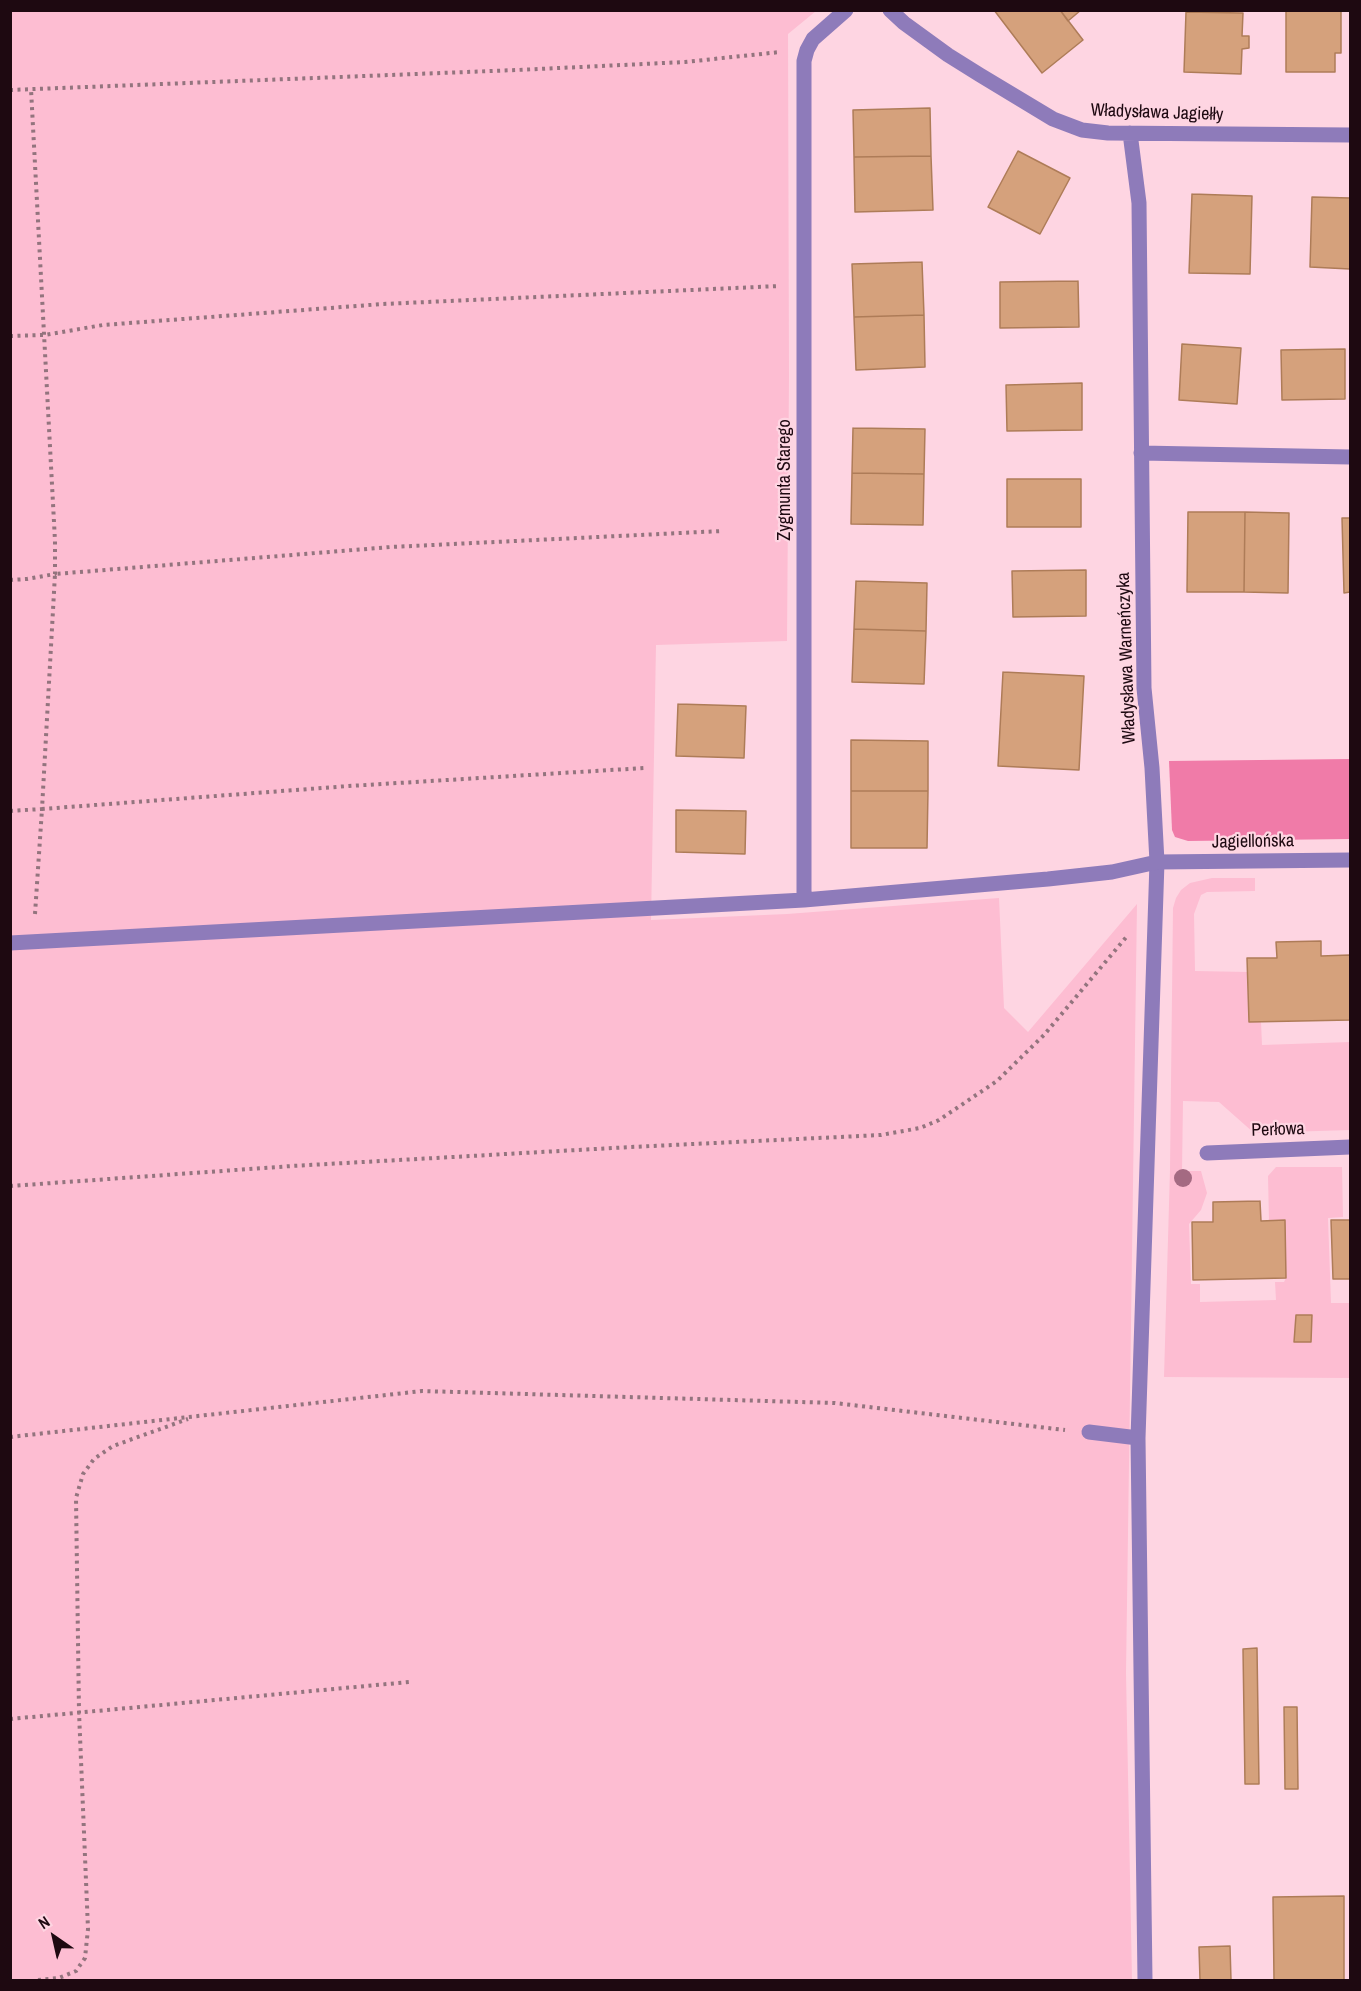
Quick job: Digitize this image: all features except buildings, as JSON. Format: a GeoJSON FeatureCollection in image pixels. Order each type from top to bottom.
{"type":"FeatureCollection","features":[{"type":"Feature","properties":{"kind":"street"},"geometry":{"type":"LineString","coordinates":[[806,55],[813,39],[846,10]]}},
{"type":"Feature","properties":{"kind":"street","name":"Władysława Jagiełły"},"geometry":{"type":"LineString","coordinates":[[890,10],[948,55],[1053,119],[1092,132],[1350,135]]}},
{"type":"Feature","properties":{"kind":"street","name":"Zygmunta Starego"},"geometry":{"type":"LineString","coordinates":[[804,900],[806,55]]}},
{"type":"Feature","properties":{"kind":"street","name":"Władysława Warneńczyka"},"geometry":{"type":"LineString","coordinates":[[1130,133],[1139,203],[1144,688],[1152,768],[1157,862],[1138,1438],[1145,1980]]}},
{"type":"Feature","properties":{"kind":"street"},"geometry":{"type":"LineString","coordinates":[[1141,453],[1350,457]]}},
{"type":"Feature","properties":{"kind":"street","name":"Jagiellońska"},"geometry":{"type":"LineString","coordinates":[[10,943],[804,900],[1070,877],[1112,872],[1157,862],[1350,860]]}},
{"type":"Feature","properties":{"kind":"street","name":"Perłowa"},"geometry":{"type":"LineString","coordinates":[[1207,1153],[1350,1147]]}},
{"type":"Feature","properties":{"kind":"street"},"geometry":{"type":"LineString","coordinates":[[1089,1432],[1138,1438]]}},
{"type":"Feature","properties":{"kind":"path"},"geometry":{"type":"LineString","coordinates":[[10,90],[562,68],[806,55]]}},
{"type":"Feature","properties":{"kind":"path"},"geometry":{"type":"LineString","coordinates":[[31,89],[55,541],[33,942]]}},
{"type":"Feature","properties":{"kind":"path"},"geometry":{"type":"LineString","coordinates":[[10,336],[44,335],[103,325],[372,305],[804,285]]}},
{"type":"Feature","properties":{"kind":"path"},"geometry":{"type":"LineString","coordinates":[[10,580],[55,573],[391,547],[722,531]]}},
{"type":"Feature","properties":{"kind":"path"},"geometry":{"type":"LineString","coordinates":[[10,811],[644,768]]}},
{"type":"Feature","properties":{"kind":"path"},"geometry":{"type":"LineString","coordinates":[[10,1186],[292,1166],[880,1136],[920,1128],[972,1099],[1018,1062],[1044,1035],[1157,900]]}},
{"type":"Feature","properties":{"kind":"path"},"geometry":{"type":"LineString","coordinates":[[10,1437],[422,1391],[835,1403],[1089,1432]]}},
{"type":"Feature","properties":{"kind":"path"},"geometry":{"type":"LineString","coordinates":[[39,1980],[59,1978],[76,1971],[85,1958],[88,1929],[79,1712],[76,1498],[83,1474],[94,1459],[113,1446],[196,1417]]}},
{"type":"Feature","properties":{"kind":"path"},"geometry":{"type":"LineString","coordinates":[[10,1719],[409,1682]]}},
{"type":"Feature","properties":{"kind":"shaded area"},"geometry":{"type":"Polygon","coordinates":[[[11,11],[816,11],[788,34],[787,641],[656,645],[651,920],[787,914],[999,898],[1004,1008],[1028,1032],[1137,904],[1126,1673],[1132,1980],[11,1980],[11,11]]]}},
{"type":"Feature","properties":{"kind":"shaded area"},"geometry":{"type":"Polygon","coordinates":[[[1350,759],[1350,839],[1188,841],[1175,837],[1172,830],[1169,761],[1350,759]]]}},
{"type":"Feature","properties":{"kind":"shaded area"},"geometry":{"type":"Polygon","coordinates":[[[1212,878],[1255,878],[1255,891],[1207,892],[1201,895],[1194,914],[1195,971],[1248,972],[1249,1022],[1261,1022],[1262,1045],[1350,1042],[1350,1130],[1254,1133],[1219,1102],[1183,1101],[1182,1171],[1201,1171],[1207,1193],[1201,1210],[1189,1224],[1191,1284],[1200,1284],[1200,1302],[1276,1300],[1275,1282],[1284,1282],[1286,1278],[1269,1221],[1268,1176],[1276,1167],[1342,1167],[1343,1217],[1328,1218],[1331,1303],[1350,1303],[1350,1378],[1164,1377],[1170,1170],[1173,908],[1181,890],[1190,883],[1212,878]]]}}]}
